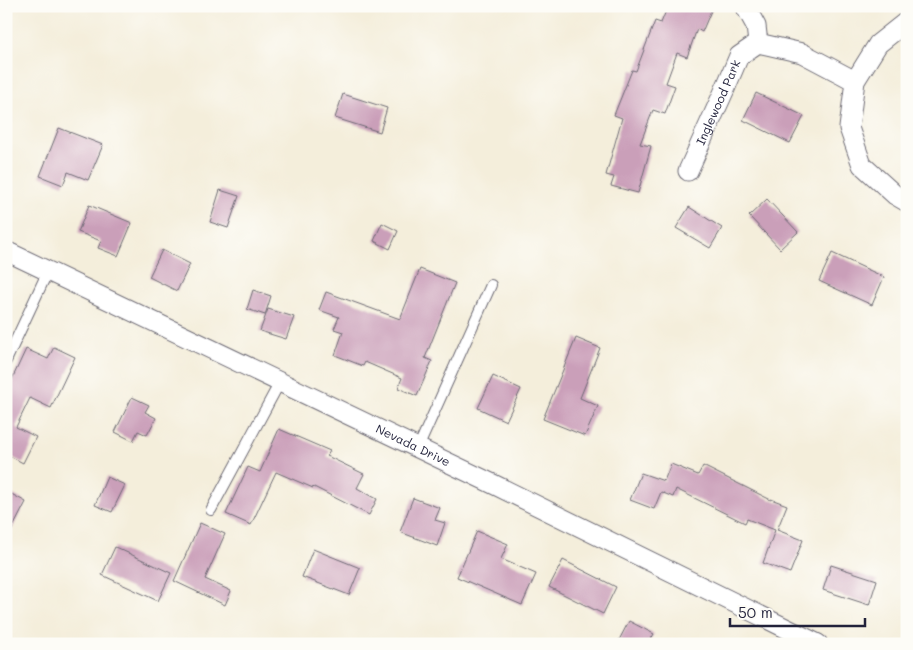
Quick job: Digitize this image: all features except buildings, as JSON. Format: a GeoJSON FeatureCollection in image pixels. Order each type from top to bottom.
{"type":"FeatureCollection","features":[{"type":"Feature","properties":{"kind":"street"},"geometry":{"type":"LineString","coordinates":[[745,6],[756,26],[758,43],[802,53],[855,81]]}},
{"type":"Feature","properties":{"kind":"street"},"geometry":{"type":"LineString","coordinates":[[907,21],[878,44],[855,81],[849,128],[862,165],[895,195],[907,202]]}},
{"type":"Feature","properties":{"kind":"street","name":"Inglewood Park"},"geometry":{"type":"LineString","coordinates":[[688,171],[739,56],[758,43]]}},
{"type":"Feature","properties":{"kind":"street","name":"Nevada Drive"},"geometry":{"type":"LineString","coordinates":[[6,251],[418,448],[818,644]]}},
{"type":"Feature","properties":{"kind":"lane"},"geometry":{"type":"LineString","coordinates":[[6,361],[48,271]]}},
{"type":"Feature","properties":{"kind":"lane"},"geometry":{"type":"LineString","coordinates":[[418,448],[491,285]]}},
{"type":"Feature","properties":{"kind":"lane"},"geometry":{"type":"LineString","coordinates":[[211,510],[280,382]]}}]}
